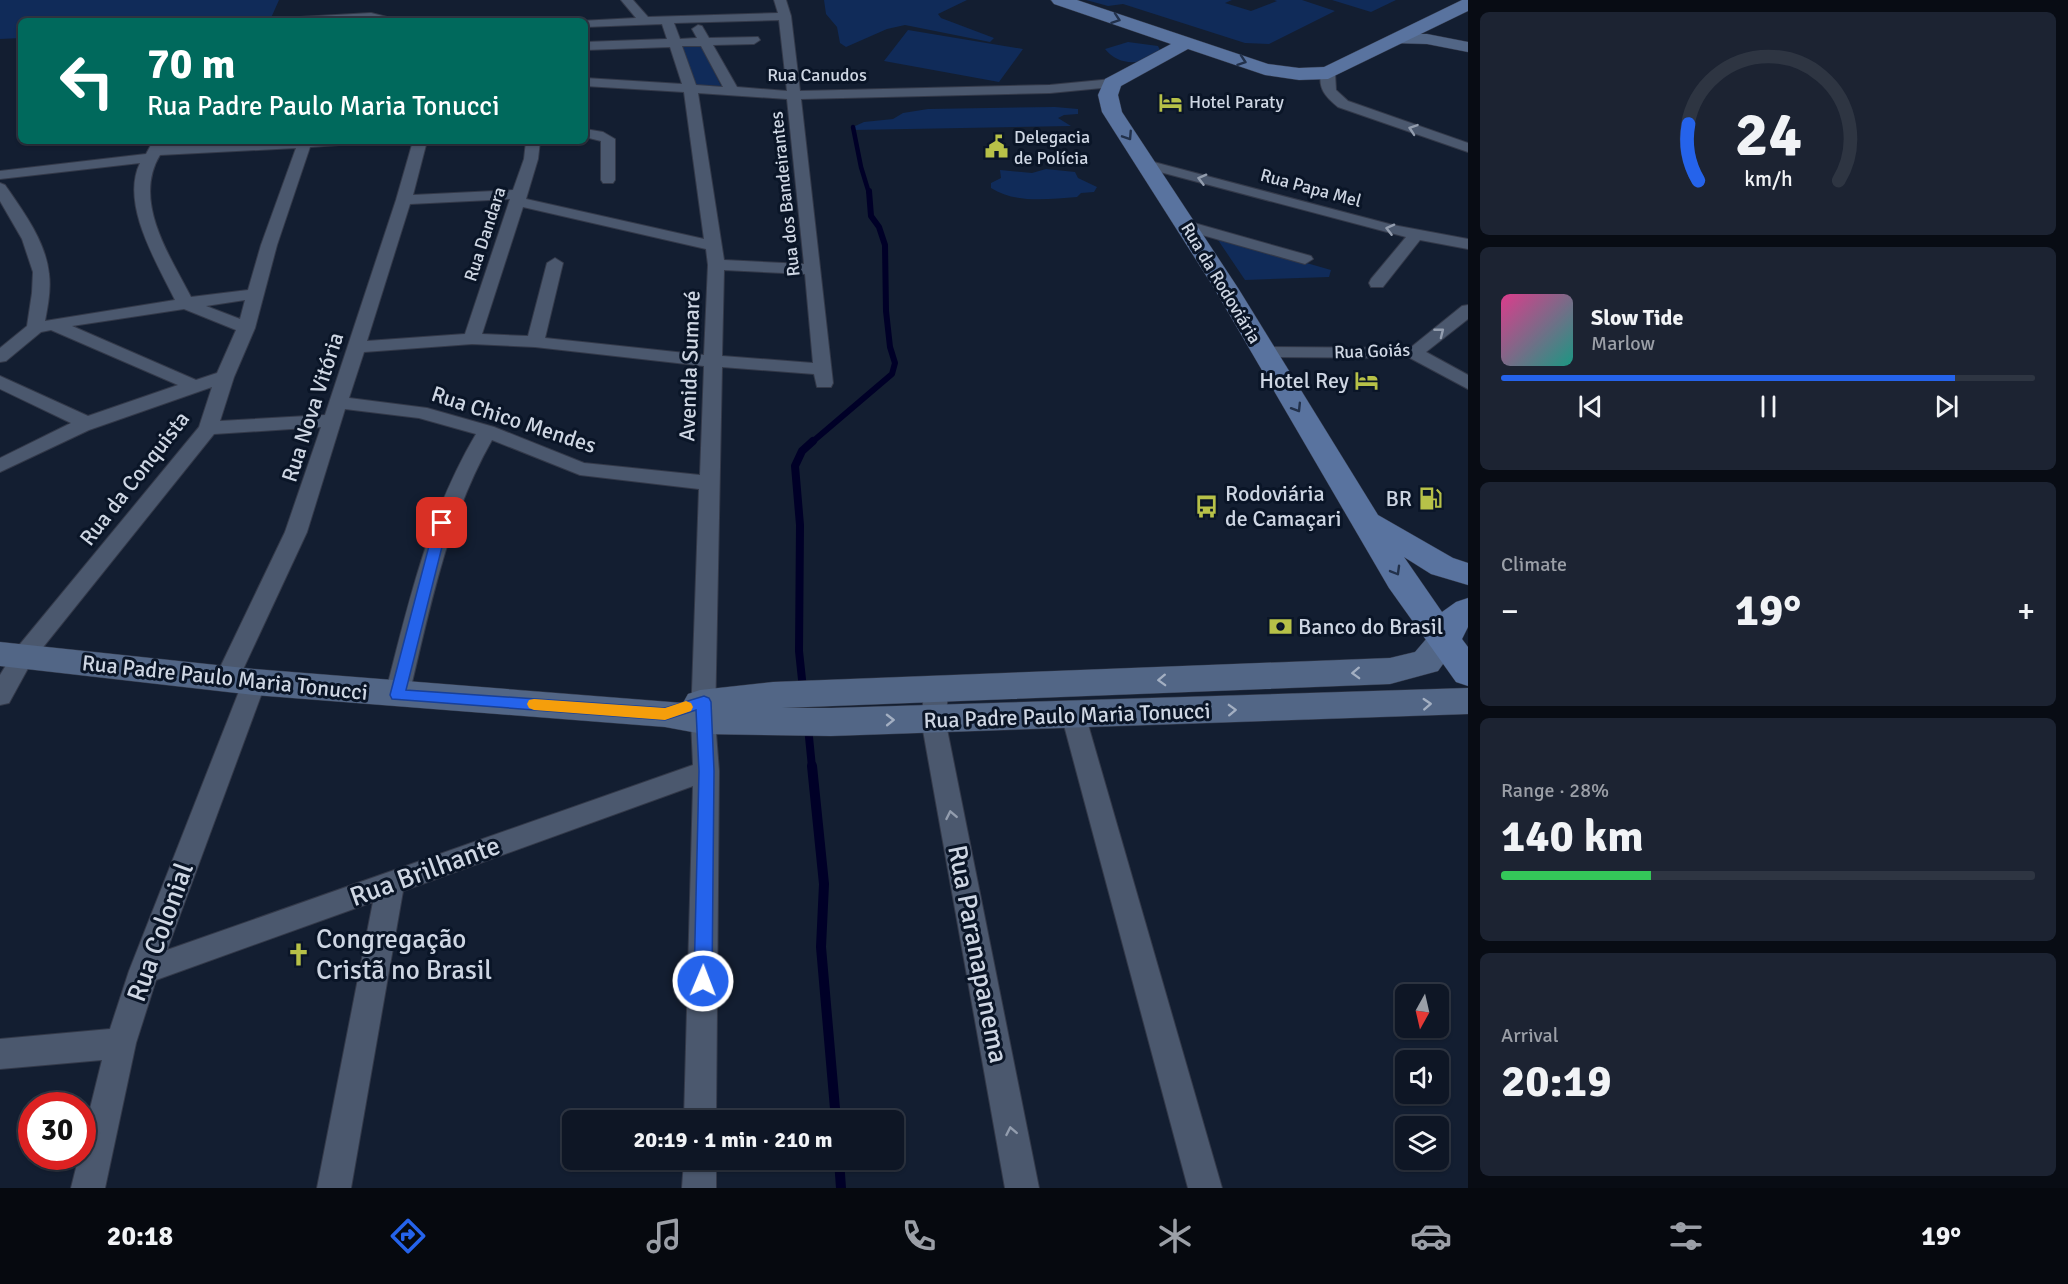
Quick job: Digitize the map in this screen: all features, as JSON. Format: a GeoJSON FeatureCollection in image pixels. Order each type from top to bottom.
{"type":"FeatureCollection","features":[{"type":"Feature","properties":{"kind":"main road"},"geometry":{"type":"LineString","coordinates":[[1060,0],[1275,71],[1299,74],[1328,73],[1468,4]]}},
{"type":"Feature","properties":{"kind":"main road"},"geometry":{"type":"LineString","coordinates":[[1111,93],[1186,43]]}},
{"type":"Feature","properties":{"kind":"main road","name":"Rua da Rodoviária"},"geometry":{"type":"LineString","coordinates":[[1111,93],[1112,112],[1187,226],[1401,580],[1468,673]]}},
{"type":"Feature","properties":{"kind":"main road"},"geometry":{"type":"LineString","coordinates":[[1366,521],[1442,566],[1468,574]]}},
{"type":"Feature","properties":{"kind":"main road"},"geometry":{"type":"LineString","coordinates":[[1445,639],[1453,620],[1468,610]]}},
{"type":"Feature","properties":{"kind":"street"},"geometry":{"type":"LineString","coordinates":[[627,0],[645,21]]}},
{"type":"Feature","properties":{"kind":"street","name":"Rua dos Bandeirantes"},"geometry":{"type":"LineString","coordinates":[[712,361],[823,376],[785,16],[780,0]]}},
{"type":"Feature","properties":{"kind":"street"},"geometry":{"type":"LineString","coordinates":[[343,18],[371,16],[377,18]]}},
{"type":"Feature","properties":{"kind":"street"},"geometry":{"type":"LineString","coordinates":[[588,23],[785,16]]}},
{"type":"Feature","properties":{"kind":"street"},"geometry":{"type":"LineString","coordinates":[[693,19],[704,41],[701,66],[732,90]]}},
{"type":"Feature","properties":{"kind":"street","name":"Avenida Sumaré"},"geometry":{"type":"LineString","coordinates":[[667,20],[676,42],[701,66],[690,87],[716,265],[703,711],[706,771],[700,1110]]}},
{"type":"Feature","properties":{"kind":"street"},"geometry":{"type":"LineString","coordinates":[[1435,20],[1445,32],[1468,47]]}},
{"type":"Feature","properties":{"kind":"street"},"geometry":{"type":"LineString","coordinates":[[1399,39],[1427,39],[1468,47]]}},
{"type":"Feature","properties":{"kind":"street"},"geometry":{"type":"LineString","coordinates":[[588,45],[754,40]]}},
{"type":"Feature","properties":{"kind":"street"},"geometry":{"type":"LineString","coordinates":[[1328,73],[1325,86],[1329,93],[1342,104],[1468,148]]}},
{"type":"Feature","properties":{"kind":"street","name":"Rua Canudos"},"geometry":{"type":"LineString","coordinates":[[588,82],[794,95],[1050,89],[1111,93]]}},
{"type":"Feature","properties":{"kind":"street","name":"Rua Canudos"},"geometry":{"type":"LineString","coordinates":[[1050,89],[1091,96],[1111,93]]}},
{"type":"Feature","properties":{"kind":"street"},"geometry":{"type":"LineString","coordinates":[[588,133],[608,140],[608,180]]}},
{"type":"Feature","properties":{"kind":"street"},"geometry":{"type":"LineString","coordinates":[[0,175],[155,150],[255,144]]}},
{"type":"Feature","properties":{"kind":"street","name":"Rua da Conquista"},"geometry":{"type":"LineString","coordinates":[[0,696],[12,655],[208,428],[225,377],[246,328],[304,144]]}},
{"type":"Feature","properties":{"kind":"street","name":"Rua Nova Vitória"},"geometry":{"type":"LineString","coordinates":[[241,680],[296,532],[404,200],[419,144]]}},
{"type":"Feature","properties":{"kind":"street","name":"Rua Dandara"},"geometry":{"type":"LineString","coordinates":[[472,339],[531,159],[533,144]]}},
{"type":"Feature","properties":{"kind":"street"},"geometry":{"type":"LineString","coordinates":[[155,150],[142,177],[142,198],[157,243],[185,303],[246,328]]}},
{"type":"Feature","properties":{"kind":"street","name":"Rua Papa Mel"},"geometry":{"type":"LineString","coordinates":[[1146,164],[1416,236],[1468,244]]}},
{"type":"Feature","properties":{"kind":"street"},"geometry":{"type":"LineString","coordinates":[[0,188],[36,253],[41,272],[42,290],[35,328]]}},
{"type":"Feature","properties":{"kind":"street"},"geometry":{"type":"LineString","coordinates":[[404,200],[517,197],[714,246]]}},
{"type":"Feature","properties":{"kind":"street"},"geometry":{"type":"LineString","coordinates":[[1187,226],[1305,259]]}},
{"type":"Feature","properties":{"kind":"street"},"geometry":{"type":"LineString","coordinates":[[1377,283],[1416,236]]}},
{"type":"Feature","properties":{"kind":"street"},"geometry":{"type":"LineString","coordinates":[[535,342],[555,263]]}},
{"type":"Feature","properties":{"kind":"street"},"geometry":{"type":"LineString","coordinates":[[716,265],[813,268]]}},
{"type":"Feature","properties":{"kind":"street"},"geometry":{"type":"LineString","coordinates":[[0,357],[35,328],[255,294]]}},
{"type":"Feature","properties":{"kind":"street","name":"Rua Goiás"},"geometry":{"type":"LineString","coordinates":[[1263,352],[1414,353],[1468,310]]}},
{"type":"Feature","properties":{"kind":"street"},"geometry":{"type":"LineString","coordinates":[[54,325],[195,386]]}},
{"type":"Feature","properties":{"kind":"street"},"geometry":{"type":"LineString","coordinates":[[356,347],[472,339],[535,342],[712,361]]}},
{"type":"Feature","properties":{"kind":"street"},"geometry":{"type":"LineString","coordinates":[[1414,353],[1468,383]]}},
{"type":"Feature","properties":{"kind":"street"},"geometry":{"type":"LineString","coordinates":[[0,466],[40,443],[86,423],[225,377]]}},
{"type":"Feature","properties":{"kind":"street"},"geometry":{"type":"LineString","coordinates":[[0,382],[86,423]]}},
{"type":"Feature","properties":{"kind":"street","name":"Rua Chico Mendes"},"geometry":{"type":"LineString","coordinates":[[208,428],[336,411],[420,412],[487,431],[580,469],[710,483]]}},
{"type":"Feature","properties":{"kind":"street"},"geometry":{"type":"LineString","coordinates":[[397,695],[442,523],[467,463],[487,431]]}},
{"type":"Feature","properties":{"kind":"street","name":"Rua Padre Paulo Maria Tonucci"},"geometry":{"type":"LineString","coordinates":[[12,655],[397,695],[665,714],[773,708],[935,704],[1390,671],[1426,662],[1445,639]]}},
{"type":"Feature","properties":{"kind":"street","name":"Rua Colonial"},"geometry":{"type":"LineString","coordinates":[[88,1188],[121,1043],[241,680]]}},
{"type":"Feature","properties":{"kind":"street","name":"Rua Padre Paulo Maria Tonucci"},"geometry":{"type":"LineString","coordinates":[[935,704],[1073,714],[1468,701]]}},
{"type":"Feature","properties":{"kind":"street","name":"Rua Paranapanema"},"geometry":{"type":"LineString","coordinates":[[935,704],[1022,1188]]}},
{"type":"Feature","properties":{"kind":"street"},"geometry":{"type":"LineString","coordinates":[[1073,714],[1206,1188]]}},
{"type":"Feature","properties":{"kind":"street","name":"Rua Brilhante"},"geometry":{"type":"LineString","coordinates":[[144,971],[706,771]]}},
{"type":"Feature","properties":{"kind":"street"},"geometry":{"type":"LineString","coordinates":[[334,1188],[391,883]]}},
{"type":"Feature","properties":{"kind":"street"},"geometry":{"type":"LineString","coordinates":[[0,1054],[121,1043]]}},
{"type":"Feature","properties":{"kind":"street"},"geometry":{"type":"LineString","coordinates":[[699,1188],[700,1170]]}},
{"type":"Feature","properties":{"kind":"shaded area"},"geometry":{"type":"Polygon","coordinates":[[[0,0],[279,0],[271,18],[18,18],[18,38],[0,39],[0,0]]]}},
{"type":"Feature","properties":{"kind":"shaded area"},"geometry":{"type":"Polygon","coordinates":[[[824,0],[967,0],[938,14],[941,18],[994,38],[990,42],[905,25],[887,29],[846,47],[840,43],[837,27],[826,14],[824,0]]]}},
{"type":"Feature","properties":{"kind":"shaded area"},"geometry":{"type":"Polygon","coordinates":[[[1086,0],[1232,0],[1225,3],[1251,11],[1277,1],[1274,0],[1302,0],[1335,11],[1269,44],[1245,43],[1123,4],[1108,6],[1086,0]]]}},
{"type":"Feature","properties":{"kind":"shaded area"},"geometry":{"type":"Polygon","coordinates":[[[1332,0],[1396,0],[1371,12],[1332,0]]]}},
{"type":"Feature","properties":{"kind":"shaded area"},"geometry":{"type":"Polygon","coordinates":[[[908,30],[1023,49],[999,82],[884,61],[908,30]]]}},
{"type":"Feature","properties":{"kind":"shaded area"},"geometry":{"type":"Polygon","coordinates":[[[1128,42],[1158,46],[1161,52],[1146,60],[1132,62],[1117,59],[1105,49],[1128,42]]]}},
{"type":"Feature","properties":{"kind":"shaded area"},"geometry":{"type":"Polygon","coordinates":[[[681,43],[700,43],[721,86],[695,85],[681,43]]]}},
{"type":"Feature","properties":{"kind":"shaded area"},"geometry":{"type":"Polygon","coordinates":[[[1055,107],[1078,109],[1078,114],[1058,118],[1071,126],[853,130],[853,127],[864,122],[893,119],[903,113],[928,109],[1055,107]]]}},
{"type":"Feature","properties":{"kind":"shaded area"},"geometry":{"type":"Polygon","coordinates":[[[1046,169],[1075,172],[1078,178],[1097,187],[1094,192],[1081,193],[1077,197],[1044,199],[1011,196],[991,188],[991,183],[1001,178],[1000,170],[1032,173],[1046,169]]]}},
{"type":"Feature","properties":{"kind":"shaded area"},"geometry":{"type":"Polygon","coordinates":[[[1216,237],[1331,270],[1329,277],[1245,280],[1216,237]]]}},
{"type":"Feature","properties":{"kind":"waterway"},"geometry":{"type":"LineString","coordinates":[[853,127],[869,193]]}},
{"type":"Feature","properties":{"kind":"waterway"},"geometry":{"type":"LineString","coordinates":[[811,443],[892,374],[895,363],[890,347],[886,311],[885,245],[879,227],[871,216],[869,191]]}},
{"type":"Feature","properties":{"kind":"waterway"},"geometry":{"type":"LineString","coordinates":[[803,689],[799,651],[800,525],[795,466],[802,451],[813,441]]}},
{"type":"Feature","properties":{"kind":"waterway"},"geometry":{"type":"LineString","coordinates":[[808,727],[812,767]]}},
{"type":"Feature","properties":{"kind":"waterway"},"geometry":{"type":"LineString","coordinates":[[812,766],[824,884],[821,947],[835,1110]]}},
{"type":"Feature","properties":{"kind":"waterway"},"geometry":{"type":"LineString","coordinates":[[840,1170],[841,1188]]}},
{"type":"Feature","properties":{"kind":"slow traffic"},"geometry":{"type":"LineString","coordinates":[[534,704],[665,714],[686,707]]}},
{"type":"Feature","properties":{"kind":"place","name":"Hotel Paraty"},"geometry":{"type":"Point","coordinates":[1171,102]}},
{"type":"Feature","properties":{"kind":"place","name":"Delegacia de Polícia"},"geometry":{"type":"Point","coordinates":[996,147]}},
{"type":"Feature","properties":{"kind":"place","name":"Hotel Rey"},"geometry":{"type":"Point","coordinates":[1367,380]}},
{"type":"Feature","properties":{"kind":"place","name":"BR"},"geometry":{"type":"Point","coordinates":[1430,498]}},
{"type":"Feature","properties":{"kind":"place","name":"Rodoviária de Camaçari"},"geometry":{"type":"Point","coordinates":[1207,506]}},
{"type":"Feature","properties":{"kind":"place","name":"Banco do Brasil"},"geometry":{"type":"Point","coordinates":[1280,626]}},
{"type":"Feature","properties":{"kind":"place","name":"Congregação Cristã no Brasil"},"geometry":{"type":"Point","coordinates":[298,955]}},
{"type":"Feature","properties":{"kind":"route"},"geometry":{"type":"LineString","coordinates":[[442,523],[397,695],[665,714],[704,702],[706,771],[703,981]]}}]}
